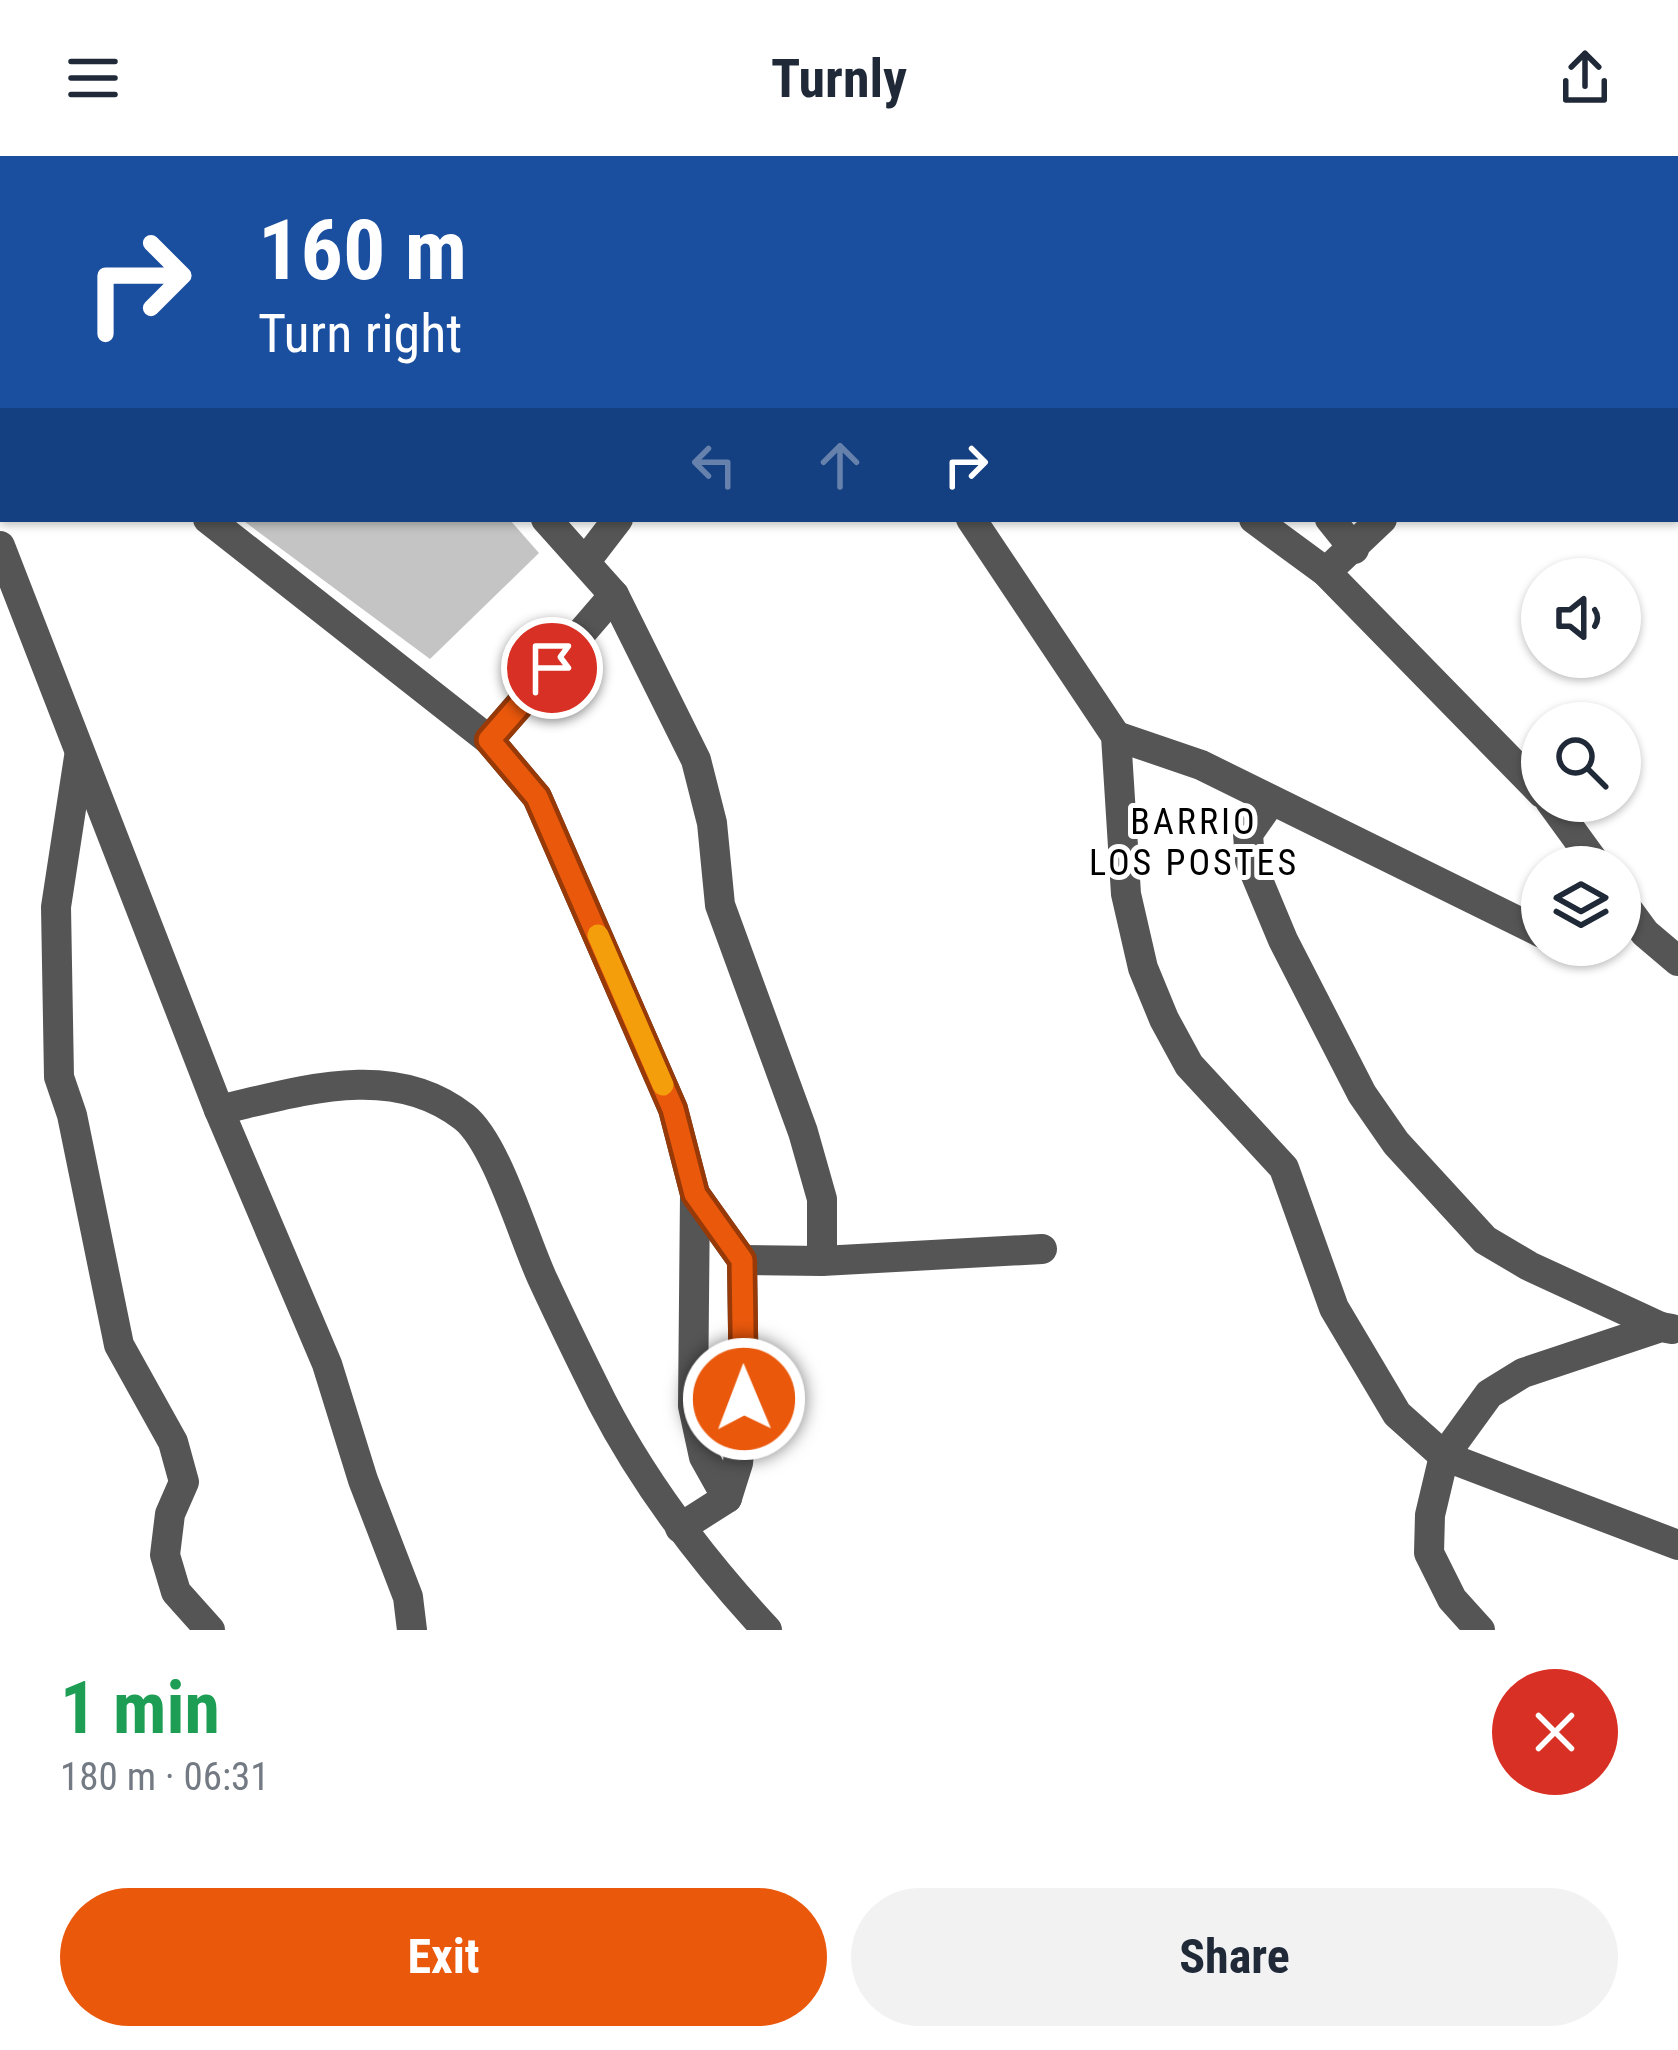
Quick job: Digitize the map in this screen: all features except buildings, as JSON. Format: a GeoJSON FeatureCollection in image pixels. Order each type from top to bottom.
{"type":"FeatureCollection","features":[{"type":"Feature","properties":{"kind":"street"},"geometry":{"type":"LineString","coordinates":[[212,522],[489,740],[537,797],[673,1109],[695,1194],[693,1406],[704,1456],[727,1498]]}},
{"type":"Feature","properties":{"kind":"street"},"geometry":{"type":"LineString","coordinates":[[549,522],[614,595],[696,760],[712,823],[720,905],[803,1132],[822,1199],[823,1261]]}},
{"type":"Feature","properties":{"kind":"street"},"geometry":{"type":"LineString","coordinates":[[584,562],[616,522]]}},
{"type":"Feature","properties":{"kind":"street"},"geometry":{"type":"LineString","coordinates":[[973,522],[1116,736],[1126,894],[1143,968],[1164,1018],[1189,1064],[1285,1168],[1334,1308],[1397,1414],[1444,1456],[1678,1545]]}},
{"type":"Feature","properties":{"kind":"street"},"geometry":{"type":"LineString","coordinates":[[1258,522],[1326,572],[1521,772]]}},
{"type":"Feature","properties":{"kind":"street"},"geometry":{"type":"LineString","coordinates":[[1332,522],[1354,549]]}},
{"type":"Feature","properties":{"kind":"street"},"geometry":{"type":"LineString","coordinates":[[1326,572],[1379,522]]}},
{"type":"Feature","properties":{"kind":"street"},"geometry":{"type":"LineString","coordinates":[[0,546],[219,1110],[327,1364],[363,1480],[408,1597],[412,1630]]}},
{"type":"Feature","properties":{"kind":"street"},"geometry":{"type":"LineString","coordinates":[[489,740],[614,595]]}},
{"type":"Feature","properties":{"kind":"street"},"geometry":{"type":"LineString","coordinates":[[1116,736],[1201,765],[1521,923]]}},
{"type":"Feature","properties":{"kind":"street"},"geometry":{"type":"LineString","coordinates":[[79,757],[56,907],[59,1077],[72,1115],[119,1345],[173,1442],[184,1482],[170,1514],[165,1555],[176,1592],[210,1630]]}},
{"type":"Feature","properties":{"kind":"street"},"geometry":{"type":"LineString","coordinates":[[1270,801],[1248,834],[1250,861],[1283,940],[1362,1094],[1396,1143],[1485,1240],[1528,1266],[1670,1329]]}},
{"type":"Feature","properties":{"kind":"street"},"geometry":{"type":"LineString","coordinates":[[1641,940],[1678,961]]}},
{"type":"Feature","properties":{"kind":"street"},"geometry":{"type":"LineString","coordinates":[[219,1110],[352,1083],[406,1088],[466,1118],[500,1176],[542,1279],[616,1430],[680,1528],[767,1630]]}},
{"type":"Feature","properties":{"kind":"street"},"geometry":{"type":"LineString","coordinates":[[680,1528],[727,1498],[738,1462],[744,1399],[742,1260],[695,1194]]}},
{"type":"Feature","properties":{"kind":"street"},"geometry":{"type":"LineString","coordinates":[[742,1260],[823,1261],[1042,1249]]}},
{"type":"Feature","properties":{"kind":"street"},"geometry":{"type":"LineString","coordinates":[[1480,1630],[1452,1599],[1429,1553],[1430,1515],[1444,1456],[1489,1394],[1523,1373],[1670,1329]]}},
{"type":"Feature","properties":{"kind":"slow traffic"},"geometry":{"type":"LineString","coordinates":[[598,935],[663,1085]]}},
{"type":"Feature","properties":{"kind":"district","name":"BARRIO LOS POSTES"},"geometry":{"type":"Point","coordinates":[1194,842]}},
{"type":"Feature","properties":{"kind":"route"},"geometry":{"type":"LineString","coordinates":[[552,668],[489,740],[537,797],[673,1109],[695,1194],[742,1260],[744,1399]]}}]}
